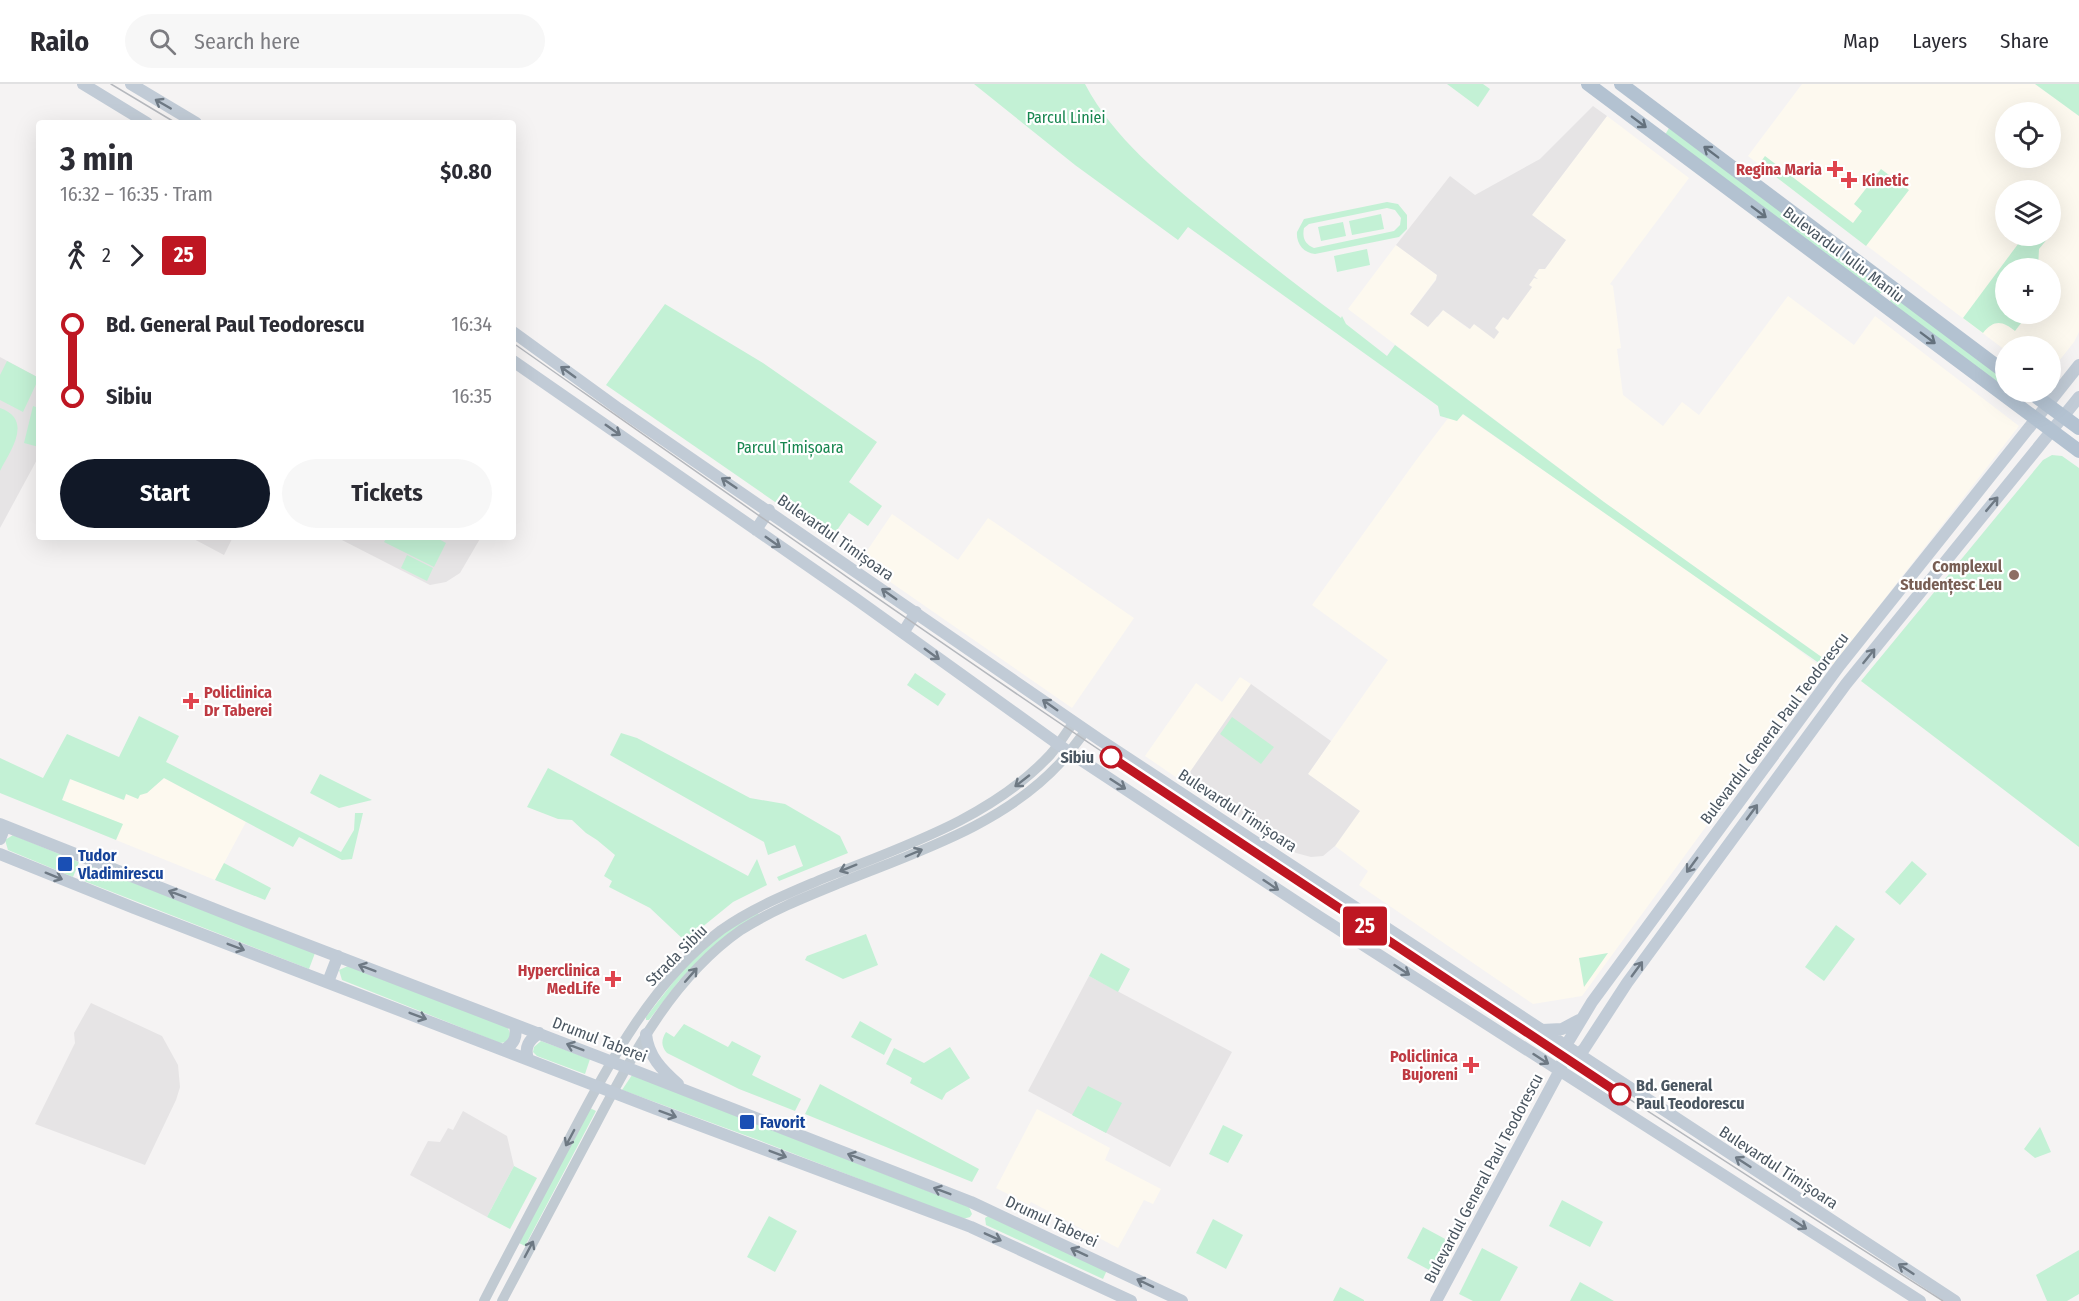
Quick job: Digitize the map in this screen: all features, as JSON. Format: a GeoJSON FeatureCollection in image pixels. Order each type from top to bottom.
{"type":"FeatureCollection","features":[{"type":"Feature","properties":{"kind":"main road"},"geometry":{"type":"LineString","coordinates":[[83,84],[142,120]]}},
{"type":"Feature","properties":{"kind":"main road"},"geometry":{"type":"LineString","coordinates":[[131,84],[191,120]]}},
{"type":"Feature","properties":{"kind":"main road","name":"Bulevardul Iuliu Maniu"},"geometry":{"type":"LineString","coordinates":[[1621,84],[1995,365]]}},
{"type":"Feature","properties":{"kind":"main road","name":"Bulevardul Iuliu Maniu"},"geometry":{"type":"LineString","coordinates":[[1592,85],[2079,451]]}},
{"type":"Feature","properties":{"kind":"main road","name":"Bulevardul Timișoara"},"geometry":{"type":"LineString","coordinates":[[516,334],[592,390],[1074,722],[1955,1301]]}},
{"type":"Feature","properties":{"kind":"main road"},"geometry":{"type":"LineString","coordinates":[[516,363],[903,633],[1069,752],[1318,916],[1920,1301]]}},
{"type":"Feature","properties":{"kind":"main road","name":"Bulevardul General Paul Teodorescu"},"geometry":{"type":"LineString","coordinates":[[1436,1301],[1560,1070],[1566,1046],[1582,1017],[1804,712],[2079,365]]}},
{"type":"Feature","properties":{"kind":"main road"},"geometry":{"type":"LineString","coordinates":[[580,406],[592,390]]}},
{"type":"Feature","properties":{"kind":"main road","name":"Bulevardul General Paul Teodorescu"},"geometry":{"type":"LineString","coordinates":[[1560,1070],[1588,1043],[1627,982],[1846,684],[2079,397]]}},
{"type":"Feature","properties":{"kind":"main road"},"geometry":{"type":"LineString","coordinates":[[2045,402],[2079,428]]}},
{"type":"Feature","properties":{"kind":"main road"},"geometry":{"type":"LineString","coordinates":[[756,530],[769,510]]}},
{"type":"Feature","properties":{"kind":"main road"},"geometry":{"type":"LineString","coordinates":[[903,633],[916,612]]}},
{"type":"Feature","properties":{"kind":"main road"},"geometry":{"type":"LineString","coordinates":[[0,839],[3,825]]}},
{"type":"Feature","properties":{"kind":"main road","name":"Drumul Taberei"},"geometry":{"type":"LineString","coordinates":[[3,825],[980,1207],[1182,1301]]}},
{"type":"Feature","properties":{"kind":"main road"},"geometry":{"type":"LineString","coordinates":[[0,854],[614,1093],[971,1227],[1131,1301]]}},
{"type":"Feature","properties":{"kind":"main road"},"geometry":{"type":"LineString","coordinates":[[328,982],[338,956]]}},
{"type":"Feature","properties":{"kind":"main road"},"geometry":{"type":"LineString","coordinates":[[1542,1030],[1568,1028],[1582,1017]]}},
{"type":"Feature","properties":{"kind":"main road"},"geometry":{"type":"LineString","coordinates":[[504,1050],[514,1042],[517,1036],[516,1025]]}},
{"type":"Feature","properties":{"kind":"main road"},"geometry":{"type":"LineString","coordinates":[[528,1059],[526,1048],[528,1043],[539,1033]]}},
{"type":"Feature","properties":{"kind":"main road"},"geometry":{"type":"LineString","coordinates":[[646,1034],[649,1048],[657,1063],[685,1090]]}},
{"type":"Feature","properties":{"kind":"main road"},"geometry":{"type":"LineString","coordinates":[[971,1227],[980,1207]]}},
{"type":"Feature","properties":{"kind":"street","name":"Strada Sibiu"},"geometry":{"type":"LineString","coordinates":[[483,1301],[611,1061],[638,1019],[672,976],[694,953],[722,930],[777,897],[918,839],[979,810],[1033,772],[1074,722]]}},
{"type":"Feature","properties":{"kind":"street","name":"Strada Sibiu"},"geometry":{"type":"LineString","coordinates":[[502,1301],[646,1034],[663,1008],[699,966],[740,931],[780,907],[905,857],[981,822],[1034,786],[1055,768],[1086,730]]}},
{"type":"Feature","properties":{"kind":"shaded area"},"geometry":{"type":"Polygon","coordinates":[[[1802,84],[2035,84],[2060,102],[1995,102],[1995,168],[2061,168],[2061,103],[2079,116],[2079,332],[2061,358],[2061,336],[1995,336],[1995,342],[1748,156],[1802,84]]]}},
{"type":"Feature","properties":{"kind":"shaded area"},"geometry":{"type":"Polygon","coordinates":[[[1593,106],[1607,116],[1532,215],[1566,240],[1545,269],[1539,269],[1534,276],[1538,279],[1534,278],[1529,285],[1532,287],[1508,320],[1503,317],[1495,328],[1499,332],[1494,339],[1474,324],[1470,329],[1443,310],[1428,327],[1410,314],[1436,280],[1437,275],[1396,245],[1450,176],[1475,195],[1540,159],[1593,106]]]}},
{"type":"Feature","properties":{"kind":"shaded area"},"geometry":{"type":"Polygon","coordinates":[[[1607,116],[1689,178],[1610,284],[1613,286],[1621,348],[1617,349],[1623,395],[1663,426],[1682,402],[1699,415],[1788,296],[1854,345],[1875,316],[2019,426],[1833,665],[1604,502],[1348,309],[1396,245],[1437,275],[1410,314],[1438,317],[1443,310],[1469,329],[1474,324],[1495,338],[1495,328],[1503,317],[1507,320],[1532,287],[1529,285],[1539,269],[1545,269],[1566,240],[1532,215],[1607,116]]]}},
{"type":"Feature","properties":{"kind":"shaded area"},"geometry":{"type":"Polygon","coordinates":[[[0,357],[36,376],[36,462],[0,528],[0,357]]]}},
{"type":"Feature","properties":{"kind":"shaded area"},"geometry":{"type":"Polygon","coordinates":[[[1455,409],[1765,624],[1822,668],[1582,996],[1533,1004],[1359,885],[1368,871],[1335,846],[1359,811],[1308,774],[1388,660],[1312,605],[1455,409]]]}},
{"type":"Feature","properties":{"kind":"shaded area"},"geometry":{"type":"Polygon","coordinates":[[[892,514],[958,560],[988,518],[1134,618],[1072,708],[860,561],[892,514]]]}},
{"type":"Feature","properties":{"kind":"shaded area"},"geometry":{"type":"Polygon","coordinates":[[[196,540],[232,540],[224,555],[196,540]]]}},
{"type":"Feature","properties":{"kind":"shaded area"},"geometry":{"type":"Polygon","coordinates":[[[342,540],[479,540],[460,573],[446,582],[430,585],[342,540]]]}},
{"type":"Feature","properties":{"kind":"shaded area"},"geometry":{"type":"Polygon","coordinates":[[[1240,677],[1251,684],[1183,782],[1145,756],[1196,683],[1222,702],[1240,677]]]}},
{"type":"Feature","properties":{"kind":"shaded area"},"geometry":{"type":"Polygon","coordinates":[[[1251,684],[1331,741],[1308,774],[1360,811],[1335,846],[1323,856],[1311,857],[1296,853],[1183,782],[1251,684]]]}},
{"type":"Feature","properties":{"kind":"shaded area"},"geometry":{"type":"Polygon","coordinates":[[[164,778],[246,822],[215,880],[116,840],[122,824],[62,800],[71,779],[123,800],[126,794],[147,793],[164,778]]]}},
{"type":"Feature","properties":{"kind":"shaded area"},"geometry":{"type":"Polygon","coordinates":[[[1089,976],[1232,1052],[1170,1167],[1028,1091],[1089,976]]]}},
{"type":"Feature","properties":{"kind":"shaded area"},"geometry":{"type":"Polygon","coordinates":[[[91,1003],[162,1036],[178,1065],[180,1087],[176,1100],[145,1165],[35,1124],[75,1043],[74,1033],[91,1003]]]}},
{"type":"Feature","properties":{"kind":"shaded area"},"geometry":{"type":"Polygon","coordinates":[[[1037,1109],[1110,1148],[1105,1160],[1161,1189],[1153,1204],[1144,1200],[1118,1248],[1031,1202],[1029,1205],[996,1188],[1037,1109]]]}},
{"type":"Feature","properties":{"kind":"shaded area"},"geometry":{"type":"Polygon","coordinates":[[[463,1111],[507,1136],[514,1166],[487,1217],[410,1175],[428,1141],[440,1142],[448,1128],[453,1130],[463,1111]]]}},
{"type":"Feature","properties":{"kind":"green space","name":"Parcul Liniei"},"geometry":{"type":"Polygon","coordinates":[[[974,84],[1085,84],[1110,122],[1158,172],[1275,268],[1341,318],[1342,316],[1346,324],[1387,356],[1395,345],[1604,502],[1830,663],[1826,668],[1463,414],[1457,421],[1440,416],[1438,406],[1188,227],[1178,240],[1075,165],[974,84]]]}},
{"type":"Feature","properties":{"kind":"green space"},"geometry":{"type":"Polygon","coordinates":[[[1447,84],[1483,84],[1490,89],[1478,107],[1447,84]]]}},
{"type":"Feature","properties":{"kind":"green space"},"geometry":{"type":"Polygon","coordinates":[[[2035,84],[2079,84],[2079,116],[2035,84]]]}},
{"type":"Feature","properties":{"kind":"green space"},"geometry":{"type":"Polygon","coordinates":[[[1669,128],[1882,286],[1881,293],[1877,294],[1665,135],[1669,128]]]}},
{"type":"Feature","properties":{"kind":"green space"},"geometry":{"type":"Polygon","coordinates":[[[1765,156],[1853,223],[1862,211],[1854,204],[1881,169],[1909,190],[1866,246],[1759,164],[1765,156]]]}},
{"type":"Feature","properties":{"kind":"green space"},"geometry":{"type":"Polygon","coordinates":[[[1387,202],[1398,204],[1407,215],[1407,229],[1399,237],[1315,254],[1304,250],[1298,240],[1297,232],[1304,219],[1387,202]],[[1387,208],[1309,224],[1304,228],[1303,235],[1306,243],[1314,248],[1394,231],[1400,225],[1401,218],[1395,210],[1387,208]]]}},
{"type":"Feature","properties":{"kind":"green space"},"geometry":{"type":"Polygon","coordinates":[[[1381,214],[1384,229],[1352,235],[1349,221],[1381,214]]]}},
{"type":"Feature","properties":{"kind":"green space"},"geometry":{"type":"Polygon","coordinates":[[[1343,222],[1346,236],[1321,241],[1318,227],[1343,222]]]}},
{"type":"Feature","properties":{"kind":"green space"},"geometry":{"type":"Polygon","coordinates":[[[2017,246],[2041,246],[2039,258],[2008,258],[2017,246]]]}},
{"type":"Feature","properties":{"kind":"green space"},"geometry":{"type":"Polygon","coordinates":[[[1367,249],[1370,265],[1337,272],[1334,256],[1367,249]]]}},
{"type":"Feature","properties":{"kind":"green space"},"geometry":{"type":"Polygon","coordinates":[[[1995,275],[1995,324],[1983,333],[1963,318],[1995,275]]]}},
{"type":"Feature","properties":{"kind":"green space"},"geometry":{"type":"Polygon","coordinates":[[[1893,297],[1897,297],[1995,370],[1995,384],[1890,305],[1893,297]]]}},
{"type":"Feature","properties":{"kind":"green space","name":"Parcul Timișoara"},"geometry":{"type":"Polygon","coordinates":[[[665,304],[763,363],[877,442],[849,482],[882,506],[868,526],[849,513],[830,540],[606,385],[665,304]]]}},
{"type":"Feature","properties":{"kind":"green space"},"geometry":{"type":"Polygon","coordinates":[[[2003,324],[2020,324],[2015,331],[2003,324]]]}},
{"type":"Feature","properties":{"kind":"green space"},"geometry":{"type":"Polygon","coordinates":[[[7,361],[36,376],[36,384],[23,412],[0,400],[0,375],[7,361]]]}},
{"type":"Feature","properties":{"kind":"green space"},"geometry":{"type":"Polygon","coordinates":[[[33,406],[36,407],[36,446],[24,443],[33,406]]]}},
{"type":"Feature","properties":{"kind":"green space"},"geometry":{"type":"Polygon","coordinates":[[[0,408],[10,413],[16,420],[18,428],[13,445],[0,471],[0,408]]]}},
{"type":"Feature","properties":{"kind":"green space","name":"Complexul Studențesc Leu"},"geometry":{"type":"Polygon","coordinates":[[[2052,455],[2062,456],[2079,468],[2079,847],[1861,681],[2043,460],[2052,455]]]}},
{"type":"Feature","properties":{"kind":"green space"},"geometry":{"type":"Polygon","coordinates":[[[385,540],[440,540],[446,543],[434,567],[384,542],[385,540]]]}},
{"type":"Feature","properties":{"kind":"green space"},"geometry":{"type":"Polygon","coordinates":[[[407,555],[433,568],[427,581],[401,568],[407,555]]]}},
{"type":"Feature","properties":{"kind":"green space"},"geometry":{"type":"Polygon","coordinates":[[[915,673],[946,694],[938,706],[907,685],[915,673]]]}},
{"type":"Feature","properties":{"kind":"green space"},"geometry":{"type":"Polygon","coordinates":[[[139,716],[179,736],[166,762],[341,852],[354,830],[355,813],[363,813],[352,859],[342,860],[299,837],[293,847],[164,778],[147,793],[140,795],[138,799],[126,794],[124,800],[70,779],[62,800],[123,824],[116,840],[0,793],[0,758],[43,778],[67,734],[119,757],[139,716]]]}},
{"type":"Feature","properties":{"kind":"green space"},"geometry":{"type":"Polygon","coordinates":[[[1232,717],[1274,747],[1261,764],[1220,734],[1232,717]]]}},
{"type":"Feature","properties":{"kind":"green space"},"geometry":{"type":"Polygon","coordinates":[[[621,733],[637,738],[750,798],[785,804],[840,836],[848,853],[779,881],[777,877],[803,866],[795,845],[768,855],[764,842],[610,755],[621,733]]]}},
{"type":"Feature","properties":{"kind":"green space"},"geometry":{"type":"Polygon","coordinates":[[[548,768],[748,876],[757,859],[767,885],[733,902],[685,941],[650,908],[609,887],[612,881],[604,876],[615,855],[572,820],[558,819],[527,807],[548,768]]]}},
{"type":"Feature","properties":{"kind":"green space"},"geometry":{"type":"Polygon","coordinates":[[[320,774],[372,800],[339,808],[310,793],[320,774]]]}},
{"type":"Feature","properties":{"kind":"green space"},"geometry":{"type":"Polygon","coordinates":[[[13,835],[79,862],[73,877],[8,850],[5,840],[13,835]]]}},
{"type":"Feature","properties":{"kind":"green space"},"geometry":{"type":"Polygon","coordinates":[[[1912,861],[1927,874],[1900,905],[1885,892],[1912,861]]]}},
{"type":"Feature","properties":{"kind":"green space"},"geometry":{"type":"Polygon","coordinates":[[[224,863],[271,888],[265,900],[215,880],[224,863]]]}},
{"type":"Feature","properties":{"kind":"green space"},"geometry":{"type":"Polygon","coordinates":[[[90,866],[315,953],[309,969],[84,881],[90,866]]]}},
{"type":"Feature","properties":{"kind":"green space"},"geometry":{"type":"Polygon","coordinates":[[[758,913],[759,915],[679,981],[649,1020],[646,1020],[688,963],[725,931],[758,913]]]}},
{"type":"Feature","properties":{"kind":"green space"},"geometry":{"type":"Polygon","coordinates":[[[1836,925],[1855,939],[1824,981],[1805,967],[1836,925]]]}},
{"type":"Feature","properties":{"kind":"green space"},"geometry":{"type":"Polygon","coordinates":[[[866,934],[878,965],[843,979],[805,960],[807,956],[866,934]]]}},
{"type":"Feature","properties":{"kind":"green space"},"geometry":{"type":"Polygon","coordinates":[[[1101,953],[1130,969],[1118,992],[1089,976],[1101,953]]]}},
{"type":"Feature","properties":{"kind":"green space"},"geometry":{"type":"Polygon","coordinates":[[[1608,953],[1584,987],[1579,958],[1608,953]]]}},
{"type":"Feature","properties":{"kind":"green space"},"geometry":{"type":"Polygon","coordinates":[[[348,966],[507,1027],[510,1033],[509,1038],[507,1042],[500,1043],[342,980],[339,970],[348,966]]]}},
{"type":"Feature","properties":{"kind":"green space"},"geometry":{"type":"Polygon","coordinates":[[[860,1021],[892,1039],[884,1055],[851,1037],[860,1021]]]}},
{"type":"Feature","properties":{"kind":"green space"},"geometry":{"type":"Polygon","coordinates":[[[684,1024],[728,1047],[732,1041],[761,1056],[752,1075],[801,1099],[795,1111],[739,1089],[667,1053],[662,1043],[666,1032],[674,1037],[684,1024]]]}},
{"type":"Feature","properties":{"kind":"green space"},"geometry":{"type":"Polygon","coordinates":[[[541,1041],[590,1059],[585,1074],[537,1056],[533,1052],[534,1047],[541,1041]]]}},
{"type":"Feature","properties":{"kind":"green space"},"geometry":{"type":"Polygon","coordinates":[[[950,1047],[970,1078],[946,1093],[942,1100],[910,1083],[912,1078],[886,1064],[894,1048],[924,1063],[950,1047]]]}},
{"type":"Feature","properties":{"kind":"green space"},"geometry":{"type":"Polygon","coordinates":[[[632,1075],[969,1207],[972,1214],[963,1219],[622,1090],[632,1075]]]}},
{"type":"Feature","properties":{"kind":"green space"},"geometry":{"type":"Polygon","coordinates":[[[820,1084],[979,1169],[972,1182],[805,1114],[820,1084]]]}},
{"type":"Feature","properties":{"kind":"green space"},"geometry":{"type":"Polygon","coordinates":[[[1088,1086],[1122,1103],[1106,1133],[1072,1115],[1088,1086]]]}},
{"type":"Feature","properties":{"kind":"green space"},"geometry":{"type":"Polygon","coordinates":[[[590,1108],[596,1111],[525,1246],[519,1243],[590,1108]]]}},
{"type":"Feature","properties":{"kind":"green space"},"geometry":{"type":"Polygon","coordinates":[[[1223,1125],[1243,1135],[1228,1163],[1209,1154],[1223,1125]]]}},
{"type":"Feature","properties":{"kind":"green space"},"geometry":{"type":"Polygon","coordinates":[[[2040,1127],[2051,1152],[2035,1158],[2024,1149],[2040,1127]]]}},
{"type":"Feature","properties":{"kind":"green space"},"geometry":{"type":"Polygon","coordinates":[[[514,1166],[537,1178],[510,1229],[487,1217],[514,1166]]]}},
{"type":"Feature","properties":{"kind":"green space"},"geometry":{"type":"Polygon","coordinates":[[[1562,1200],[1603,1222],[1590,1247],[1549,1226],[1562,1200]]]}},
{"type":"Feature","properties":{"kind":"green space"},"geometry":{"type":"Polygon","coordinates":[[[769,1216],[797,1231],[775,1272],[747,1257],[769,1216]]]}},
{"type":"Feature","properties":{"kind":"green space"},"geometry":{"type":"Polygon","coordinates":[[[988,1216],[1107,1270],[1103,1279],[986,1225],[985,1218],[988,1216]]]}},
{"type":"Feature","properties":{"kind":"green space"},"geometry":{"type":"Polygon","coordinates":[[[1213,1219],[1243,1235],[1226,1269],[1196,1253],[1213,1219]]]}},
{"type":"Feature","properties":{"kind":"green space"},"geometry":{"type":"Polygon","coordinates":[[[1423,1227],[1447,1240],[1431,1271],[1407,1258],[1423,1227]]]}},
{"type":"Feature","properties":{"kind":"green space"},"geometry":{"type":"Polygon","coordinates":[[[1482,1248],[1518,1267],[1500,1301],[1473,1301],[1459,1294],[1482,1248]]]}},
{"type":"Feature","properties":{"kind":"green space"},"geometry":{"type":"Polygon","coordinates":[[[2079,1250],[2079,1294],[2067,1301],[2047,1301],[2036,1275],[2079,1250]]]}},
{"type":"Feature","properties":{"kind":"green space"},"geometry":{"type":"Polygon","coordinates":[[[1580,1282],[1614,1301],[1570,1301],[1580,1282]]]}},
{"type":"Feature","properties":{"kind":"green space"},"geometry":{"type":"Polygon","coordinates":[[[1340,1287],[1364,1300],[1364,1301],[1333,1301],[1340,1287]]]}},
{"type":"Feature","properties":{"kind":"tram line"},"geometry":{"type":"LineString","coordinates":[[111,84],[171,120]]}},
{"type":"Feature","properties":{"kind":"tram line"},"geometry":{"type":"LineString","coordinates":[[516,345],[1110,757],[1525,1032],[1943,1301]]}},
{"type":"Feature","properties":{"kind":"tram line","name":"25"},"geometry":{"type":"LineString","coordinates":[[1111,757],[1620,1094]]}},
{"type":"Feature","properties":{"kind":"place","name":"Regina Maria"},"geometry":{"type":"Point","coordinates":[1835,169]}},
{"type":"Feature","properties":{"kind":"place","name":"Kinetic"},"geometry":{"type":"Point","coordinates":[1849,180]}},
{"type":"Feature","properties":{"kind":"place","name":"Complexul Studențesc Leu"},"geometry":{"type":"Point","coordinates":[2014,575]}},
{"type":"Feature","properties":{"kind":"place","name":"Policlinica Dr Taberei"},"geometry":{"type":"Point","coordinates":[191,701]}},
{"type":"Feature","properties":{"kind":"place","name":"Sibiu"},"geometry":{"type":"Point","coordinates":[1111,757]}},
{"type":"Feature","properties":{"kind":"place","name":"Tudor Vladimirescu"},"geometry":{"type":"Point","coordinates":[65,864]}},
{"type":"Feature","properties":{"kind":"place","name":"Hyperclinica MedLife"},"geometry":{"type":"Point","coordinates":[613,979]}},
{"type":"Feature","properties":{"kind":"place","name":"Policlinica Bujoreni"},"geometry":{"type":"Point","coordinates":[1471,1065]}},
{"type":"Feature","properties":{"kind":"place","name":"Bd. General Paul Teodorescu"},"geometry":{"type":"Point","coordinates":[1620,1094]}},
{"type":"Feature","properties":{"kind":"place","name":"Favorit"},"geometry":{"type":"Point","coordinates":[747,1122]}}]}
